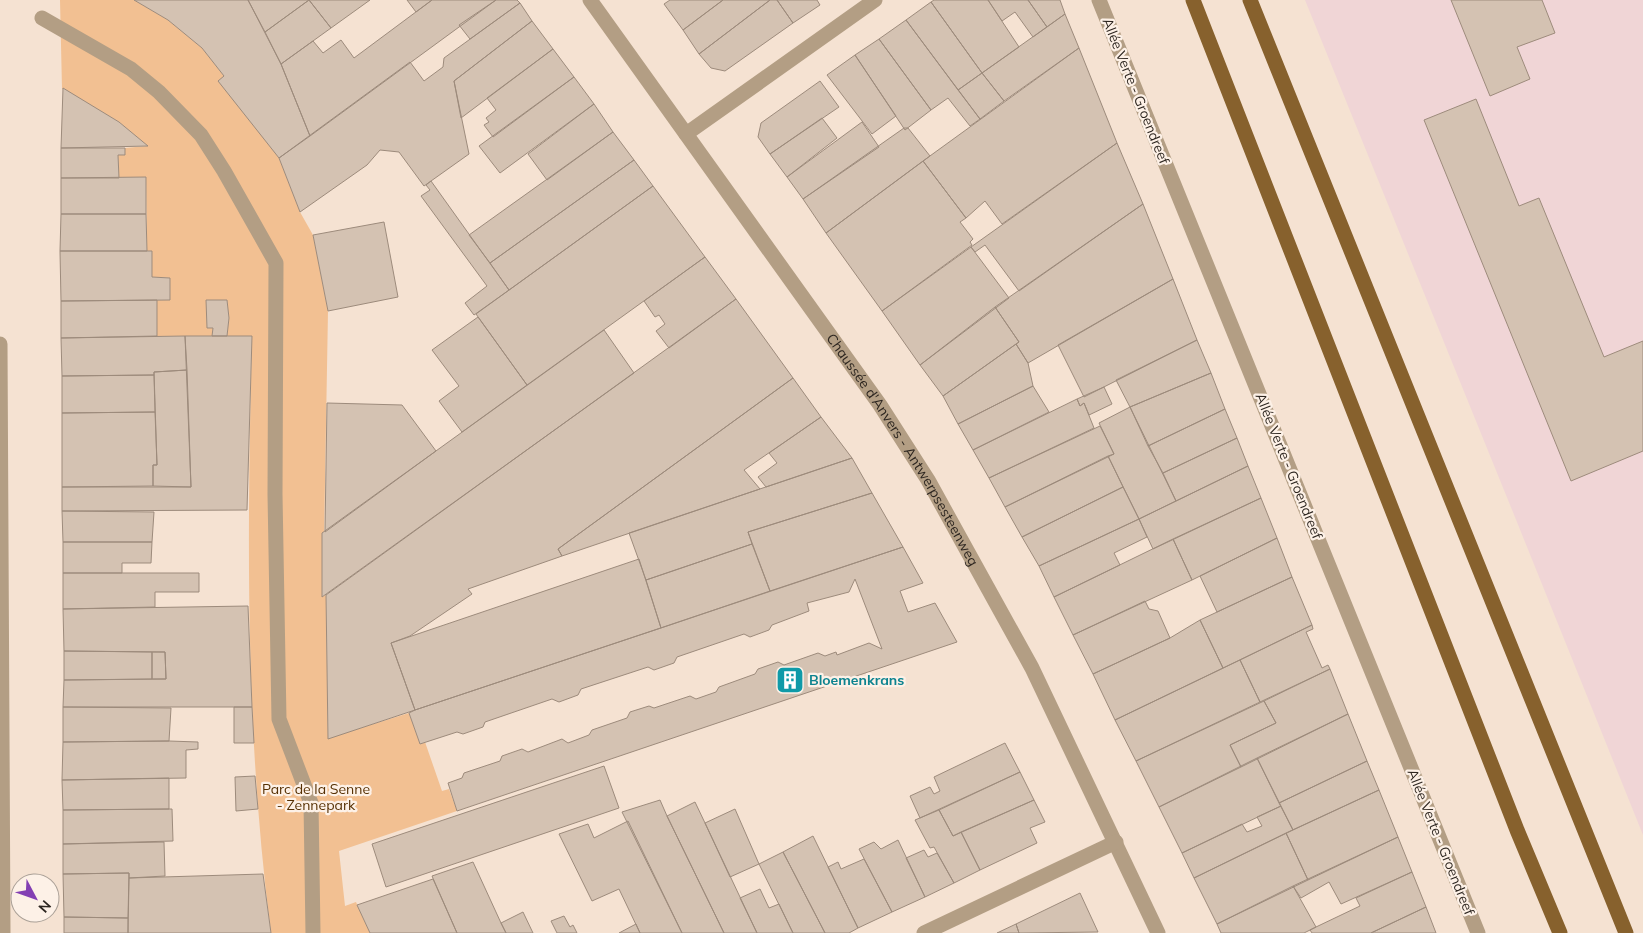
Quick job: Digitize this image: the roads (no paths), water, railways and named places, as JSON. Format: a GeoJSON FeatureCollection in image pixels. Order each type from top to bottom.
{"type":"FeatureCollection","features":[{"type":"Feature","properties":{"kind":"main road"},"geometry":{"type":"LineString","coordinates":[[1193,0],[1514,821],[1560,933]]}},
{"type":"Feature","properties":{"kind":"main road"},"geometry":{"type":"LineString","coordinates":[[1250,0],[1626,933]]}},
{"type":"Feature","properties":{"kind":"street","name":"Chaussée d'Anvers - Antwerpsesteenweg"},"geometry":{"type":"LineString","coordinates":[[590,0],[880,405],[928,480],[1032,668],[1158,933]]}},
{"type":"Feature","properties":{"kind":"street"},"geometry":{"type":"LineString","coordinates":[[686,134],[875,0]]}},
{"type":"Feature","properties":{"kind":"street","name":"Allée Verte - Groendreef"},"geometry":{"type":"LineString","coordinates":[[1099,0],[1478,933]]}},
{"type":"Feature","properties":{"kind":"street"},"geometry":{"type":"LineString","coordinates":[[42,18],[131,69],[159,92],[201,135],[276,263],[275,494],[279,719],[311,803],[313,933]]}},
{"type":"Feature","properties":{"kind":"street"},"geometry":{"type":"LineString","coordinates":[[0,344],[3,933]]}},
{"type":"Feature","properties":{"kind":"street"},"geometry":{"type":"LineString","coordinates":[[924,933],[1116,842]]}},
{"type":"Feature","properties":{"kind":"place","name":"Bloemenkrans"},"geometry":{"type":"Point","coordinates":[790,680]}},
{"type":"Feature","properties":{"kind":"park label","name":"Parc de la Senne - Zennepark"},"geometry":{"type":"Point","coordinates":[316,798]}}]}
